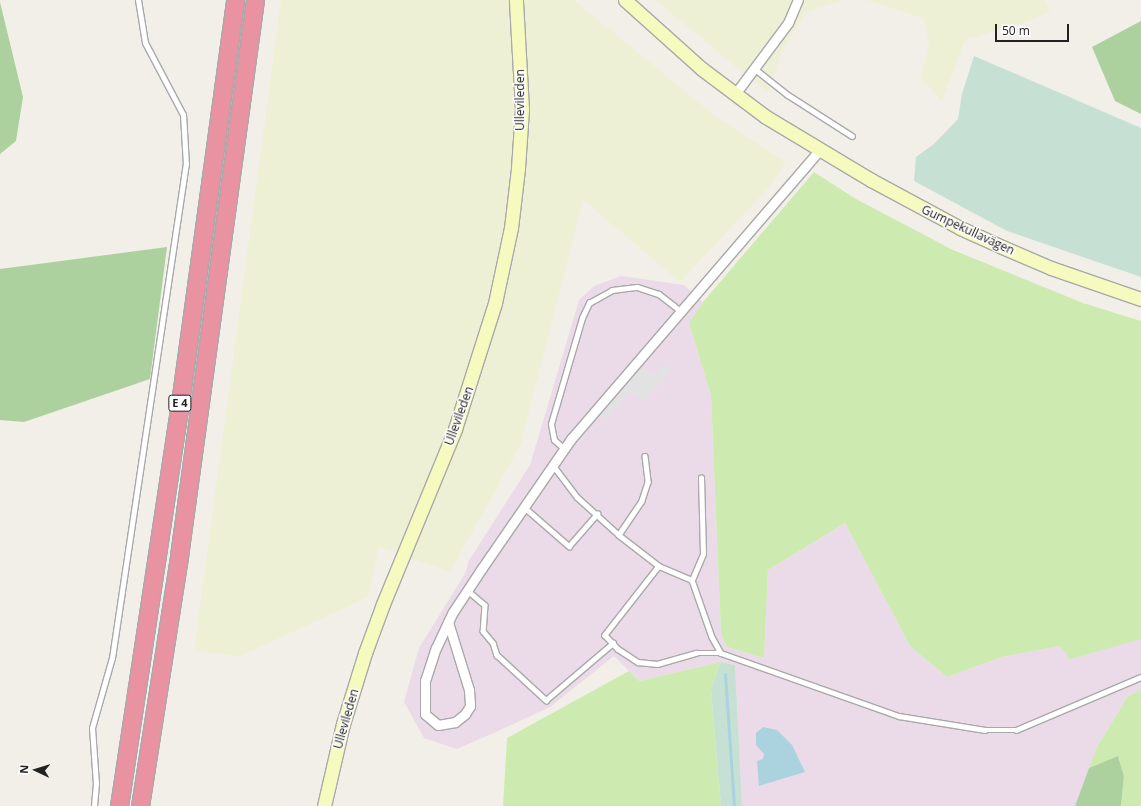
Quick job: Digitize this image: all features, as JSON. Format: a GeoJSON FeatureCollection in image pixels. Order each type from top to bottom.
{"type":"FeatureCollection","features":[{"type":"Feature","properties":{"kind":"highway","name":"E 4"},"geometry":{"type":"LineString","coordinates":[[119,806],[177,425],[234,0]]}},
{"type":"Feature","properties":{"kind":"highway","name":"E 4"},"geometry":{"type":"LineString","coordinates":[[140,806],[179,556],[255,0]]}},
{"type":"Feature","properties":{"kind":"main road","name":"Gumpekullavägen"},"geometry":{"type":"LineString","coordinates":[[625,0],[650,24],[737,91],[806,140],[884,188],[960,228],[1051,268],[1141,299]]}},
{"type":"Feature","properties":{"kind":"main road","name":"Gumpekullavägen"},"geometry":{"type":"LineString","coordinates":[[634,0],[650,24]]}},
{"type":"Feature","properties":{"kind":"main road","name":"Ullevileden"},"geometry":{"type":"LineString","coordinates":[[324,806],[343,724],[365,654],[383,604],[455,429],[495,303],[511,228],[518,168],[522,109],[517,3]]}},
{"type":"Feature","properties":{"kind":"street"},"geometry":{"type":"LineString","coordinates":[[737,91],[788,23],[798,0]]}},
{"type":"Feature","properties":{"kind":"street"},"geometry":{"type":"LineString","coordinates":[[448,622],[470,699],[465,714],[455,722],[438,725],[424,714],[423,700],[425,681],[448,622],[467,590],[552,464],[564,449],[820,149]]}},
{"type":"Feature","properties":{"kind":"lane"},"geometry":{"type":"LineString","coordinates":[[94,806],[96,784],[92,728],[112,658],[186,165],[183,116],[145,43],[138,0]]}},
{"type":"Feature","properties":{"kind":"lane"},"geometry":{"type":"LineString","coordinates":[[754,68],[788,95],[852,136]]}},
{"type":"Feature","properties":{"kind":"lane"},"geometry":{"type":"LineString","coordinates":[[564,449],[554,440],[551,424],[582,318],[589,303],[612,290],[637,287],[659,294],[681,311]]}},
{"type":"Feature","properties":{"kind":"lane"},"geometry":{"type":"LineString","coordinates":[[619,535],[642,501],[648,482],[645,456]]}},
{"type":"Feature","properties":{"kind":"lane"},"geometry":{"type":"LineString","coordinates":[[552,464],[577,497],[619,535],[659,566],[692,580]]}},
{"type":"Feature","properties":{"kind":"lane"},"geometry":{"type":"LineString","coordinates":[[700,478],[703,554],[692,580],[712,637],[721,653]]}},
{"type":"Feature","properties":{"kind":"lane"},"geometry":{"type":"LineString","coordinates":[[524,507],[569,546],[597,514]]}},
{"type":"Feature","properties":{"kind":"lane"},"geometry":{"type":"LineString","coordinates":[[659,566],[605,635],[612,643],[638,662],[657,664],[696,653],[721,653],[898,716],[985,730],[1016,730],[1141,677]]}},
{"type":"Feature","properties":{"kind":"lane"},"geometry":{"type":"LineString","coordinates":[[467,590],[484,605],[482,631],[494,643],[497,655],[546,700],[612,643]]}},
{"type":"Feature","properties":{"kind":"shaded area"},"geometry":{"type":"Polygon","coordinates":[[[621,276],[684,285],[703,302],[689,323],[711,396],[721,634],[727,647],[764,658],[768,570],[845,523],[910,646],[947,677],[1002,657],[1060,646],[1141,639],[1141,690],[1128,696],[1097,747],[1075,806],[742,806],[735,665],[721,662],[639,681],[614,656],[550,707],[457,749],[424,738],[404,702],[419,648],[466,572],[468,562],[530,465],[579,300],[594,286],[621,276]]]}},
{"type":"Feature","properties":{"kind":"shaded area"},"geometry":{"type":"Polygon","coordinates":[[[666,364],[672,369],[644,402],[630,391],[606,420],[601,415],[643,366],[656,376],[666,364]]]}},
{"type":"Feature","properties":{"kind":"green space"},"geometry":{"type":"Polygon","coordinates":[[[281,0],[574,0],[719,119],[786,162],[770,186],[680,282],[583,200],[521,444],[450,572],[379,547],[368,597],[241,656],[194,651],[281,0]]]}},
{"type":"Feature","properties":{"kind":"green space"},"geometry":{"type":"Polygon","coordinates":[[[655,0],[843,0],[806,12],[783,49],[768,93],[655,0]]]}},
{"type":"Feature","properties":{"kind":"green space"},"geometry":{"type":"Polygon","coordinates":[[[866,0],[1045,0],[1050,11],[1029,21],[965,40],[942,101],[921,78],[929,44],[923,18],[866,0]]]}},
{"type":"Feature","properties":{"kind":"green space"},"geometry":{"type":"Polygon","coordinates":[[[0,2],[23,97],[16,141],[0,154],[0,2]]]}},
{"type":"Feature","properties":{"kind":"green space"},"geometry":{"type":"Polygon","coordinates":[[[1141,21],[1141,114],[1115,101],[1092,47],[1141,21]]]}},
{"type":"Feature","properties":{"kind":"green space"},"geometry":{"type":"Polygon","coordinates":[[[974,56],[1141,128],[1141,277],[1007,231],[914,181],[916,157],[934,144],[958,119],[962,94],[974,56]]]}},
{"type":"Feature","properties":{"kind":"green space"},"geometry":{"type":"Polygon","coordinates":[[[814,172],[856,199],[953,250],[1083,303],[1141,321],[1141,639],[1070,659],[1060,646],[1002,657],[947,677],[910,646],[845,523],[768,570],[764,658],[727,647],[721,634],[711,396],[689,323],[703,302],[814,172]]]}},
{"type":"Feature","properties":{"kind":"green space"},"geometry":{"type":"Polygon","coordinates":[[[167,247],[150,379],[24,422],[0,420],[0,269],[167,247]]]}},
{"type":"Feature","properties":{"kind":"green space"},"geometry":{"type":"Polygon","coordinates":[[[721,662],[711,689],[721,806],[503,806],[507,738],[629,671],[639,681],[721,662]]]}},
{"type":"Feature","properties":{"kind":"green space"},"geometry":{"type":"Polygon","coordinates":[[[721,662],[735,665],[742,806],[721,806],[711,689],[721,662]]]}},
{"type":"Feature","properties":{"kind":"green space"},"geometry":{"type":"Polygon","coordinates":[[[1141,690],[1141,806],[1121,806],[1124,776],[1118,756],[1089,768],[1097,747],[1128,696],[1141,690]]]}},
{"type":"Feature","properties":{"kind":"green space"},"geometry":{"type":"Polygon","coordinates":[[[1118,756],[1124,776],[1121,806],[1075,806],[1089,768],[1118,756]]]}},
{"type":"Feature","properties":{"kind":"water"},"geometry":{"type":"Polygon","coordinates":[[[763,727],[777,730],[792,745],[805,772],[759,786],[757,761],[763,759],[764,754],[756,745],[756,733],[763,727]]]}},
{"type":"Feature","properties":{"kind":"waterway"},"geometry":{"type":"LineString","coordinates":[[725,674],[734,806]]}}]}
